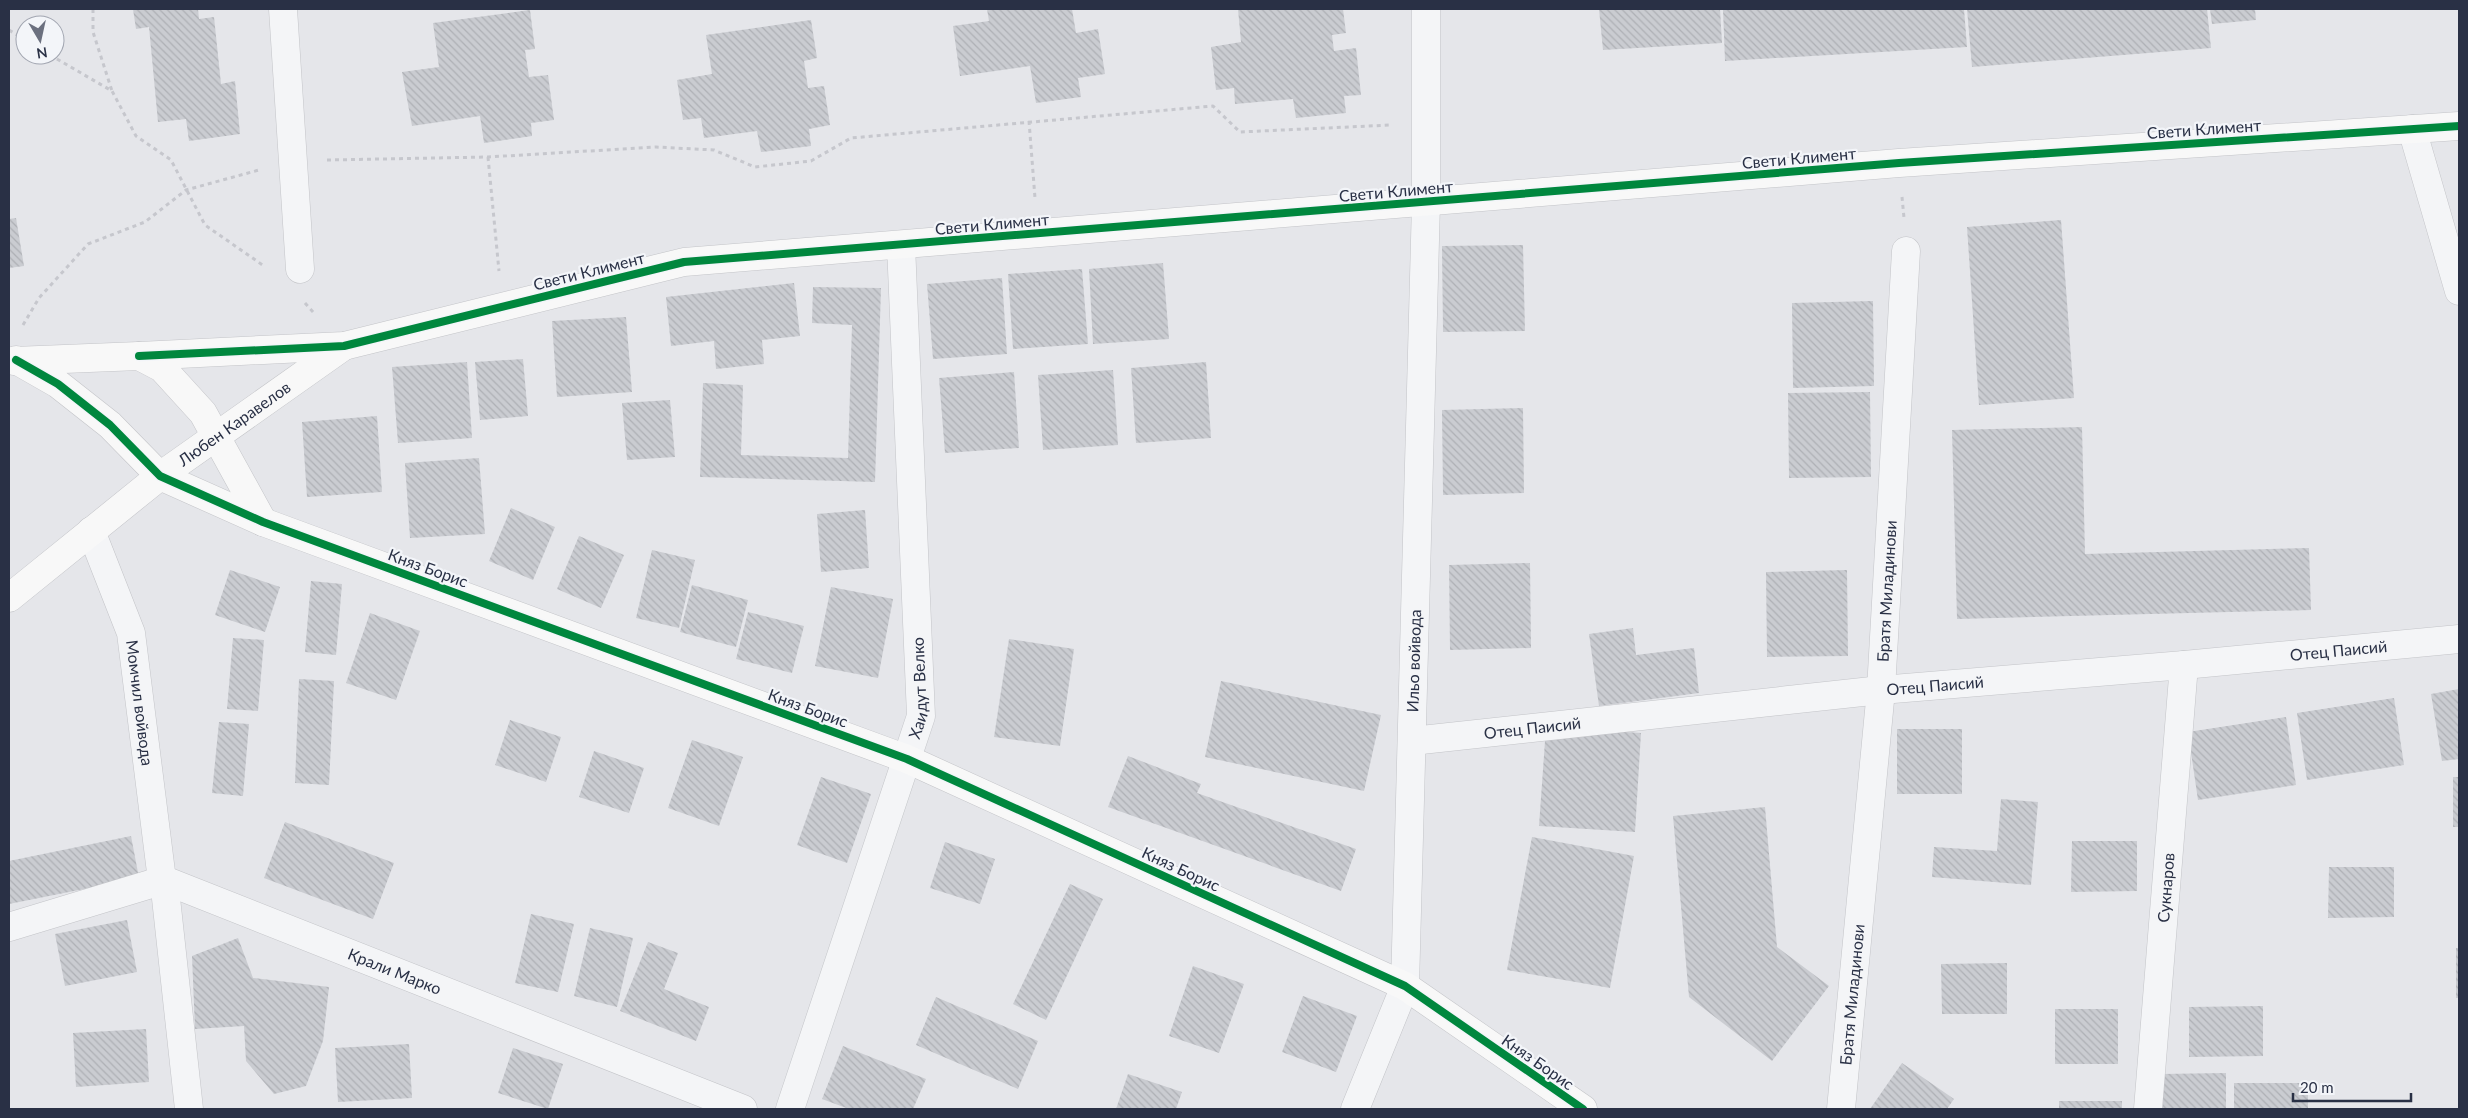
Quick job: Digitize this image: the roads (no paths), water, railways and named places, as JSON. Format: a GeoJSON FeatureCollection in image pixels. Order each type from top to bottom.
{"type":"FeatureCollection","features":[{"type":"Feature","properties":{"kind":"street"},"geometry":{"type":"LineString","coordinates":[[283,9],[300,269]]}},
{"type":"Feature","properties":{"kind":"street","name":"Ильо войвода"},"geometry":{"type":"LineString","coordinates":[[1354,1109],[1406,986],[1426,203],[1426,9]]}},
{"type":"Feature","properties":{"kind":"street","name":"Свети Климент"},"geometry":{"type":"LineString","coordinates":[[344,346],[684,262],[1899,163],[2459,126]]}},
{"type":"Feature","properties":{"kind":"street"},"geometry":{"type":"LineString","coordinates":[[2412,129],[2459,291]]}},
{"type":"Feature","properties":{"kind":"street","name":"Хаидут Велко"},"geometry":{"type":"LineString","coordinates":[[790,1109],[921,716],[901,245]]}},
{"type":"Feature","properties":{"kind":"street","name":"Братя Миладинови"},"geometry":{"type":"LineString","coordinates":[[1841,1109],[1881,690],[1906,251]]}},
{"type":"Feature","properties":{"kind":"street"},"geometry":{"type":"LineString","coordinates":[[13,361],[344,346]]}},
{"type":"Feature","properties":{"kind":"street","name":"Любен Каравелов"},"geometry":{"type":"LineString","coordinates":[[9,598],[160,476],[344,346]]}},
{"type":"Feature","properties":{"kind":"street"},"geometry":{"type":"LineString","coordinates":[[139,356],[162,368],[188,394],[203,413],[263,522]]}},
{"type":"Feature","properties":{"kind":"street","name":"Княз Борис"},"geometry":{"type":"LineString","coordinates":[[13,361],[58,384],[110,425],[160,476],[263,522],[907,759],[1406,986],[1582,1109]]}},
{"type":"Feature","properties":{"kind":"street","name":"Момчил войвода"},"geometry":{"type":"LineString","coordinates":[[91,530],[131,633],[162,880],[164,880],[189,1109]]}},
{"type":"Feature","properties":{"kind":"street","name":"Отец Паисий"},"geometry":{"type":"LineString","coordinates":[[1412,741],[1881,690],[2184,665],[2459,639]]}},
{"type":"Feature","properties":{"kind":"street","name":"Сукнаров"},"geometry":{"type":"LineString","coordinates":[[2148,1109],[2184,665]]}},
{"type":"Feature","properties":{"kind":"street"},"geometry":{"type":"LineString","coordinates":[[9,927],[164,880]]}},
{"type":"Feature","properties":{"kind":"street","name":"Крали Марко"},"geometry":{"type":"LineString","coordinates":[[164,880],[743,1109]]}}]}
